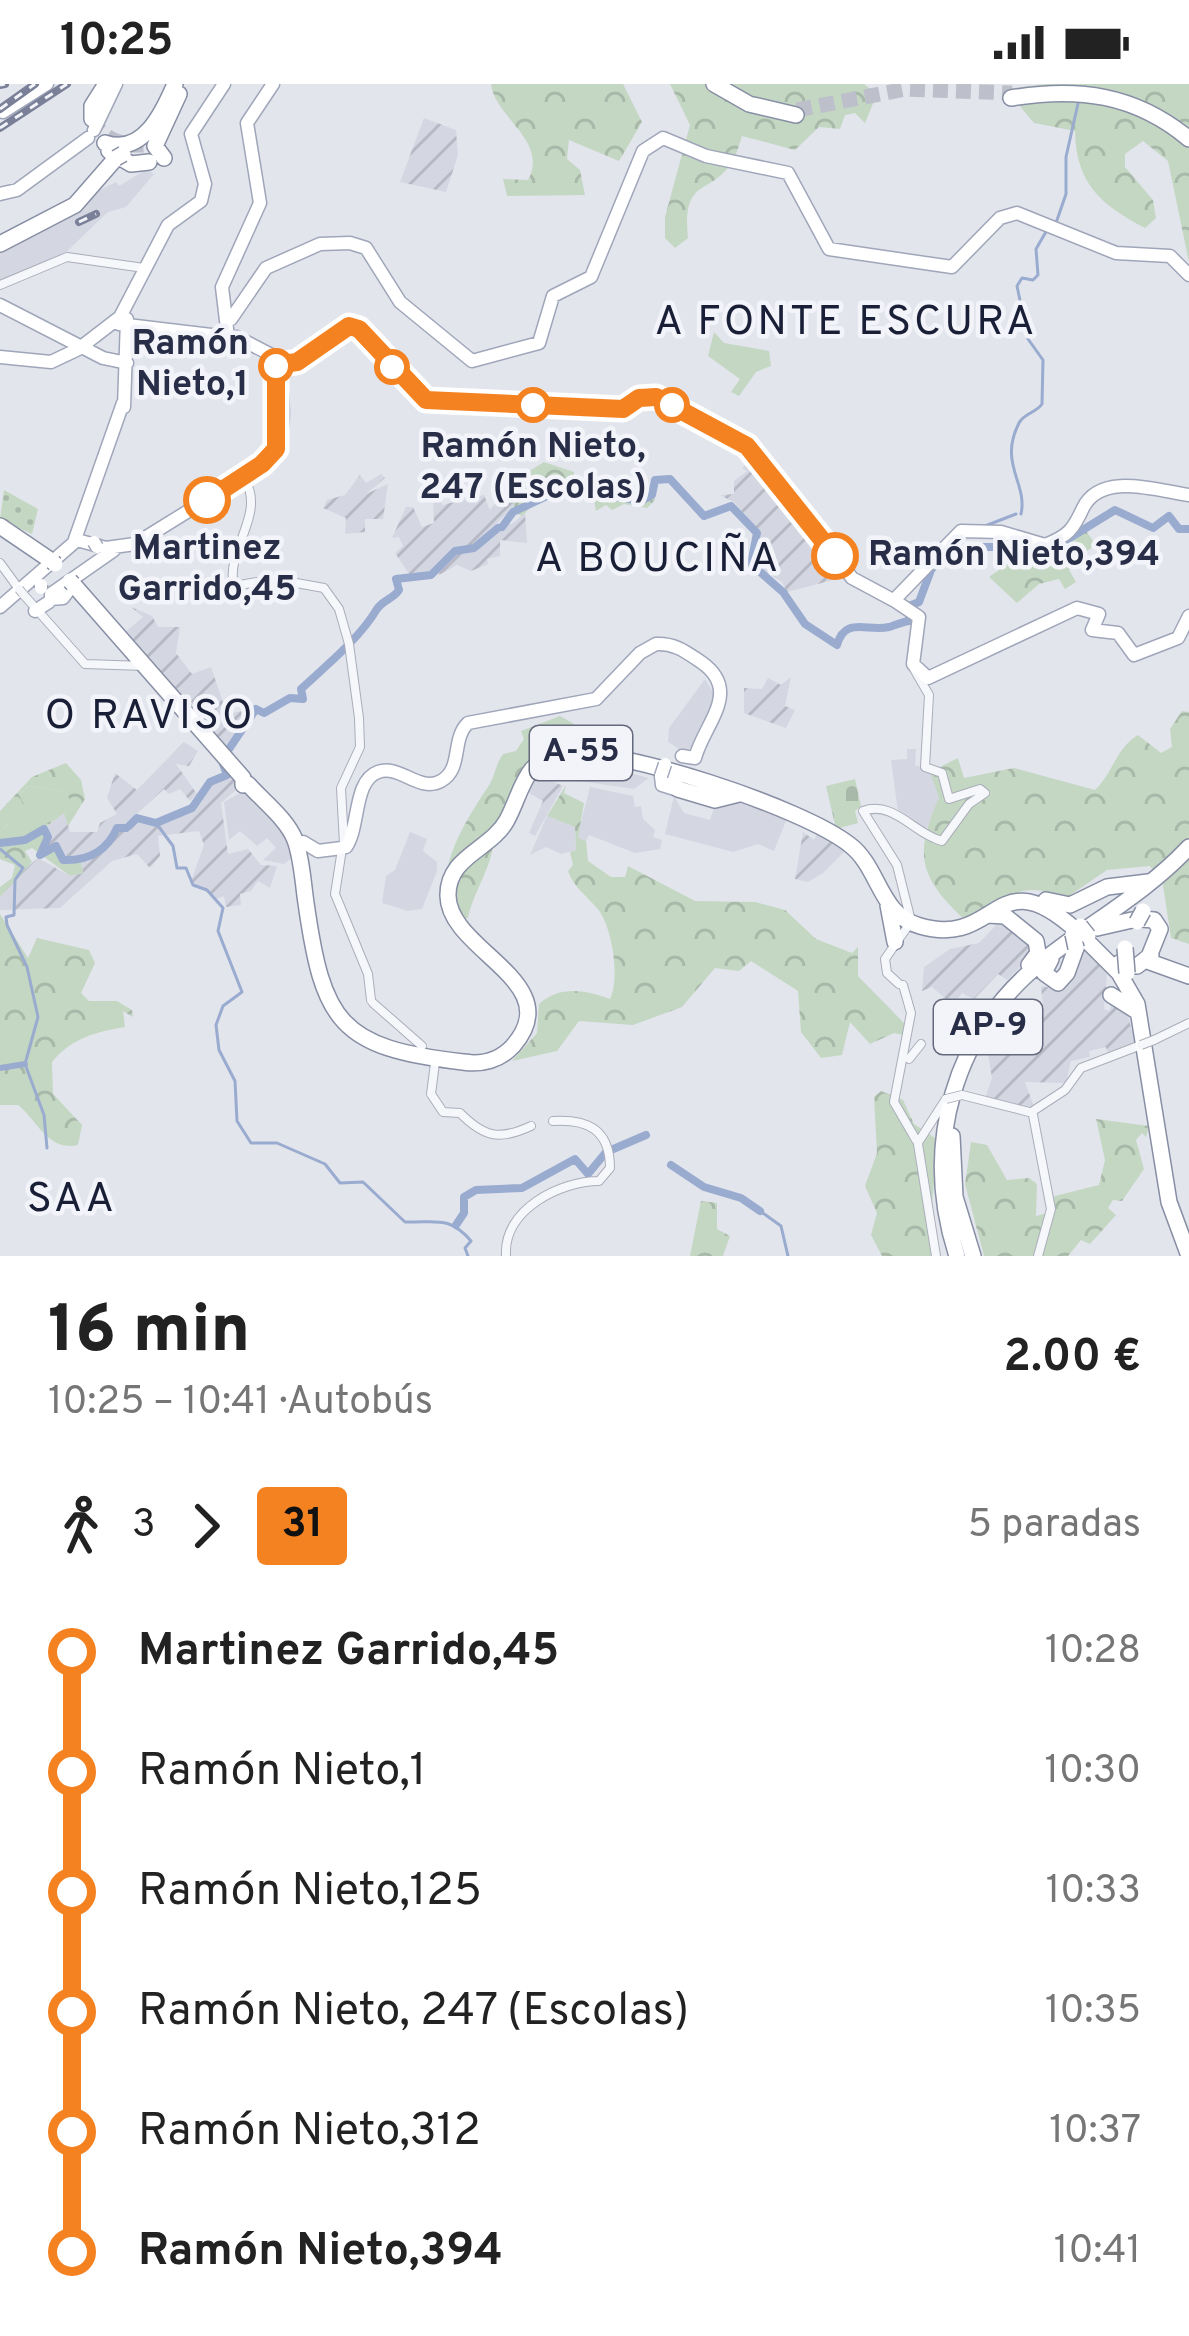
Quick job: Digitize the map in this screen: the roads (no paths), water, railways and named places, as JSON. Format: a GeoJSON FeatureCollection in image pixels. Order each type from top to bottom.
{"type":"FeatureCollection","features":[{"type":"Feature","properties":{"kind":"highway"},"geometry":{"type":"LineString","coordinates":[[0,239],[76,208],[102,135],[110,84]]}},
{"type":"Feature","properties":{"kind":"highway"},"geometry":{"type":"LineString","coordinates":[[717,84],[750,100],[796,112]]}},
{"type":"Feature","properties":{"kind":"highway"},"geometry":{"type":"LineString","coordinates":[[102,135],[156,128],[178,86]]}},
{"type":"Feature","properties":{"kind":"highway"},"geometry":{"type":"LineString","coordinates":[[102,135],[131,164],[155,153],[178,86]]}},
{"type":"Feature","properties":{"kind":"highway"},"geometry":{"type":"LineString","coordinates":[[155,153],[178,86]]}},
{"type":"Feature","properties":{"kind":"highway"},"geometry":{"type":"LineString","coordinates":[[130,136],[155,121],[178,86]]}},
{"type":"Feature","properties":{"kind":"highway"},"geometry":{"type":"LineString","coordinates":[[1011,96],[1069,90],[1101,93],[1149,107],[1189,136]]}},
{"type":"Feature","properties":{"kind":"highway"},"geometry":{"type":"LineString","coordinates":[[22,232],[59,215],[102,135]]}},
{"type":"Feature","properties":{"kind":"highway"},"geometry":{"type":"LineString","coordinates":[[0,239],[59,215]]}},
{"type":"Feature","properties":{"kind":"highway","name":"A-55"},"geometry":{"type":"LineString","coordinates":[[0,527],[41,583],[72,586],[247,779],[302,852],[319,984],[338,1020],[390,1050],[471,1063],[497,1061],[520,1040],[528,1015],[523,994],[463,934],[446,908],[448,877],[462,856],[500,826],[528,767],[560,750],[763,795],[801,812],[845,837],[865,856],[894,907],[919,923],[961,927],[1026,898]]}},
{"type":"Feature","properties":{"kind":"highway","name":"A-55"},"geometry":{"type":"LineString","coordinates":[[72,586],[287,823],[302,852],[327,997],[365,1036],[428,1054],[486,1059],[517,1035],[523,1008],[518,990],[494,961]]}},
{"type":"Feature","properties":{"kind":"highway","name":"A-55"},"geometry":{"type":"LineString","coordinates":[[499,832],[523,778],[544,758],[572,752],[610,758],[791,810],[850,844],[865,861],[889,907]]}},
{"type":"Feature","properties":{"kind":"highway"},"geometry":{"type":"LineString","coordinates":[[610,758],[679,768],[703,778]]}},
{"type":"Feature","properties":{"kind":"highway"},"geometry":{"type":"LineString","coordinates":[[610,758],[712,788],[716,796],[710,799]]}},
{"type":"Feature","properties":{"kind":"highway"},"geometry":{"type":"LineString","coordinates":[[679,768],[710,799]]}},
{"type":"Feature","properties":{"kind":"highway","name":"A-55"},"geometry":{"type":"LineString","coordinates":[[463,934],[451,914],[448,885],[460,862],[499,832],[525,789]]}},
{"type":"Feature","properties":{"kind":"highway"},"geometry":{"type":"LineString","coordinates":[[780,792],[801,812]]}},
{"type":"Feature","properties":{"kind":"highway"},"geometry":{"type":"LineString","coordinates":[[710,799],[750,795]]}},
{"type":"Feature","properties":{"kind":"highway","name":"AP-9"},"geometry":{"type":"LineString","coordinates":[[954,1256],[943,1220],[940,1160],[948,1103],[979,1032],[1017,984],[1109,955],[1189,850]]}},
{"type":"Feature","properties":{"kind":"highway"},"geometry":{"type":"LineString","coordinates":[[889,907],[923,927],[952,931],[1008,902],[1026,898],[1070,905],[1103,888],[1143,884],[1170,870]]}},
{"type":"Feature","properties":{"kind":"highway"},"geometry":{"type":"LineString","coordinates":[[1109,955],[1133,928],[1170,870]]}},
{"type":"Feature","properties":{"kind":"highway","name":"AP-9"},"geometry":{"type":"LineString","coordinates":[[1109,955],[1080,910],[1106,892],[1118,903],[1109,916],[1170,870]]}},
{"type":"Feature","properties":{"kind":"highway"},"geometry":{"type":"LineString","coordinates":[[1026,898],[1109,955],[1142,1018],[1177,1225],[1189,1252]]}},
{"type":"Feature","properties":{"kind":"highway"},"geometry":{"type":"LineString","coordinates":[[1026,898],[1012,906],[1014,919],[1050,944],[1189,976]]}},
{"type":"Feature","properties":{"kind":"highway"},"geometry":{"type":"LineString","coordinates":[[889,907],[901,930]]}},
{"type":"Feature","properties":{"kind":"highway"},"geometry":{"type":"LineString","coordinates":[[971,923],[1005,916],[1033,936],[1039,950],[979,1032]]}},
{"type":"Feature","properties":{"kind":"highway"},"geometry":{"type":"LineString","coordinates":[[1052,958],[1045,973],[1058,982],[1109,955],[1160,928],[1154,920],[1133,928],[1109,955]]}},
{"type":"Feature","properties":{"kind":"highway"},"geometry":{"type":"LineString","coordinates":[[1109,955],[1142,1018]]}},
{"type":"Feature","properties":{"kind":"highway"},"geometry":{"type":"LineString","coordinates":[[1109,955],[1147,1029],[1177,1225]]}},
{"type":"Feature","properties":{"kind":"highway","name":"AP-9"},"geometry":{"type":"LineString","coordinates":[[975,1256],[960,1220],[952,1137],[963,1078],[997,1013],[1052,958],[1109,955]]}},
{"type":"Feature","properties":{"kind":"highway"},"geometry":{"type":"LineString","coordinates":[[363,1038],[380,1050],[428,1054]]}},
{"type":"Feature","properties":{"kind":"main road"},"geometry":{"type":"LineString","coordinates":[[95,548],[86,519],[122,402],[125,324],[165,230],[198,205],[206,192],[195,135],[225,84]]}},
{"type":"Feature","properties":{"kind":"main road"},"geometry":{"type":"LineString","coordinates":[[233,329],[222,289],[260,211],[250,123],[274,84]]}},
{"type":"Feature","properties":{"kind":"main road"},"geometry":{"type":"LineString","coordinates":[[2,111],[42,86]]}},
{"type":"Feature","properties":{"kind":"main road"},"geometry":{"type":"LineString","coordinates":[[0,194],[15,191],[68,152],[102,135]]}},
{"type":"Feature","properties":{"kind":"main road"},"geometry":{"type":"LineString","coordinates":[[233,329],[268,266],[317,244],[361,246],[389,286],[468,359],[533,346],[546,333],[553,296],[592,275],[643,151],[663,137],[706,156],[791,175],[820,241],[837,252],[952,267],[962,262],[1000,218],[1017,213],[1116,253],[1173,257],[1189,275]]}},
{"type":"Feature","properties":{"kind":"main road"},"geometry":{"type":"LineString","coordinates":[[125,324],[176,220]]}},
{"type":"Feature","properties":{"kind":"main road"},"geometry":{"type":"LineString","coordinates":[[0,305],[81,347],[125,359]]}},
{"type":"Feature","properties":{"kind":"main road"},"geometry":{"type":"LineString","coordinates":[[8,358],[56,362],[125,324],[233,329],[277,355],[279,447],[243,481],[140,544],[72,545]]}},
{"type":"Feature","properties":{"kind":"main road"},"geometry":{"type":"LineString","coordinates":[[278,367],[297,362],[349,326],[359,329],[426,400],[623,409],[639,398],[656,397],[747,446],[852,579],[900,603],[920,620],[914,664],[930,678],[1081,608],[1100,616],[1093,630],[1118,633],[1137,655],[1178,638],[1189,616]]}},
{"type":"Feature","properties":{"kind":"main road"},"geometry":{"type":"LineString","coordinates":[[122,402],[125,359]]}},
{"type":"Feature","properties":{"kind":"main road"},"geometry":{"type":"LineString","coordinates":[[0,609],[41,583],[72,545],[111,441]]}},
{"type":"Feature","properties":{"kind":"main road"},"geometry":{"type":"LineString","coordinates":[[72,545],[86,539],[109,548],[139,542],[243,481]]}},
{"type":"Feature","properties":{"kind":"main road"},"geometry":{"type":"LineString","coordinates":[[900,603],[954,535],[1000,532],[1048,544],[1072,532],[1089,500],[1114,486],[1189,495]]}},
{"type":"Feature","properties":{"kind":"main road"},"geometry":{"type":"LineString","coordinates":[[72,586],[95,548],[139,542]]}},
{"type":"Feature","properties":{"kind":"main road"},"geometry":{"type":"LineString","coordinates":[[0,609],[41,583]]}},
{"type":"Feature","properties":{"kind":"main road"},"geometry":{"type":"LineString","coordinates":[[41,583],[72,586],[34,586],[41,583]]}},
{"type":"Feature","properties":{"kind":"main road"},"geometry":{"type":"LineString","coordinates":[[302,852],[343,846],[359,823],[362,787],[374,773],[391,770],[424,783],[438,782],[452,771],[456,740],[468,723],[595,697],[645,649],[658,644],[680,648],[712,670],[720,688],[719,710],[679,768]]}},
{"type":"Feature","properties":{"kind":"street"},"geometry":{"type":"LineString","coordinates":[[0,284],[68,257],[145,268]]}},
{"type":"Feature","properties":{"kind":"street"},"geometry":{"type":"LineString","coordinates":[[243,481],[251,513],[231,566],[232,584],[242,589],[280,579],[326,589],[339,609],[350,645],[361,744],[341,788],[343,846],[335,894],[369,978],[372,1001],[428,1054],[431,1094],[443,1112],[460,1113],[480,1133],[506,1137],[531,1126]]}},
{"type":"Feature","properties":{"kind":"street"},"geometry":{"type":"LineString","coordinates":[[0,563],[41,583],[85,664],[145,666]]}},
{"type":"Feature","properties":{"kind":"street"},"geometry":{"type":"LineString","coordinates":[[914,664],[929,695],[925,767],[942,772],[949,799],[980,789],[985,795],[969,804],[950,835],[939,841],[894,813],[871,807],[862,811],[897,866],[901,930],[884,964],[901,984],[910,1030],[894,1102],[918,1142],[937,1256]]}},
{"type":"Feature","properties":{"kind":"street"},"geometry":{"type":"LineString","coordinates":[[1109,955],[1131,1009],[1138,1047]]}},
{"type":"Feature","properties":{"kind":"street"},"geometry":{"type":"LineString","coordinates":[[918,1142],[946,1099],[962,1095],[1032,1113],[1065,1090],[1082,1069],[1189,1023]]}},
{"type":"Feature","properties":{"kind":"street"},"geometry":{"type":"LineString","coordinates":[[904,1066],[921,1045]]}},
{"type":"Feature","properties":{"kind":"street"},"geometry":{"type":"LineString","coordinates":[[1032,1113],[1051,1209],[1038,1256]]}},
{"type":"Feature","properties":{"kind":"street"},"geometry":{"type":"LineString","coordinates":[[506,1256],[506,1244],[528,1204],[576,1180],[599,1181],[610,1168],[604,1138],[593,1127],[582,1120],[553,1121]]}},
{"type":"Feature","properties":{"kind":"waterway"},"geometry":{"type":"LineString","coordinates":[[1056,223],[1066,194],[1066,157],[1079,99]]}},
{"type":"Feature","properties":{"kind":"waterway"},"geometry":{"type":"LineString","coordinates":[[1021,514],[1011,450],[1021,420],[1042,404],[1043,360],[1028,339],[1017,286],[1022,278],[1033,280],[1038,275],[1036,249],[1047,230]]}},
{"type":"Feature","properties":{"kind":"waterway"},"geometry":{"type":"LineString","coordinates":[[502,527],[513,512],[564,488],[641,501],[652,495],[655,480],[670,479],[704,516],[731,506],[757,533],[751,564],[784,593]]}},
{"type":"Feature","properties":{"kind":"waterway"},"geometry":{"type":"LineString","coordinates":[[1004,547],[1029,549],[1036,559],[1047,560],[1068,539],[1115,510],[1153,528],[1169,516],[1179,529],[1189,529]]}},
{"type":"Feature","properties":{"kind":"waterway"},"geometry":{"type":"LineString","coordinates":[[985,526],[1016,514]]}},
{"type":"Feature","properties":{"kind":"waterway"},"geometry":{"type":"LineString","coordinates":[[227,752],[256,709],[264,713],[290,698],[303,699],[301,689],[399,590],[396,579],[431,575],[455,551],[474,548],[498,528]]}},
{"type":"Feature","properties":{"kind":"waterway"},"geometry":{"type":"LineString","coordinates":[[785,595],[805,624],[837,645],[851,628],[909,621],[909,606],[919,602],[931,570],[951,547],[1002,547]]}},
{"type":"Feature","properties":{"kind":"waterway"},"geometry":{"type":"LineString","coordinates":[[129,826],[137,818],[156,823],[192,808],[210,782],[227,775],[223,764]]}},
{"type":"Feature","properties":{"kind":"waterway"},"geometry":{"type":"LineString","coordinates":[[156,823],[173,846],[177,868],[186,868],[193,885],[207,890],[223,908],[218,931],[242,992],[223,1006],[216,1025],[219,1050],[235,1081],[237,1121],[251,1143],[277,1143],[325,1164],[340,1183],[363,1182],[405,1222],[456,1227],[471,1241],[465,1248],[468,1256]]}},
{"type":"Feature","properties":{"kind":"waterway"},"geometry":{"type":"LineString","coordinates":[[0,843],[25,840],[44,829],[48,837],[40,855],[56,846],[63,860],[72,860],[96,853],[117,828],[126,828]]}},
{"type":"Feature","properties":{"kind":"waterway"},"geometry":{"type":"LineString","coordinates":[[0,849],[23,868],[15,880],[14,915],[6,917],[27,967],[38,1017],[25,1064],[44,1115],[47,1148]]}},
{"type":"Feature","properties":{"kind":"waterway"},"geometry":{"type":"LineString","coordinates":[[0,1068],[25,1064]]}},
{"type":"Feature","properties":{"kind":"waterway"},"geometry":{"type":"LineString","coordinates":[[611,1150],[646,1135]]}},
{"type":"Feature","properties":{"kind":"waterway"},"geometry":{"type":"LineString","coordinates":[[456,1225],[464,1213],[464,1197],[476,1190],[522,1188],[575,1159],[588,1174],[607,1151]]}},
{"type":"Feature","properties":{"kind":"waterway"},"geometry":{"type":"LineString","coordinates":[[671,1165],[704,1187],[741,1198],[760,1211]]}},
{"type":"Feature","properties":{"kind":"waterway"},"geometry":{"type":"LineString","coordinates":[[760,1211],[781,1226],[788,1256]]}},
{"type":"Feature","properties":{"kind":"tunnel"},"geometry":{"type":"LineString","coordinates":[[797,110],[906,89],[1012,93]]}},
{"type":"Feature","properties":{"kind":"tunnel"},"geometry":{"type":"LineString","coordinates":[[92,119],[102,133],[117,141],[151,144]]}},
{"type":"Feature","properties":{"kind":"railway"},"geometry":{"type":"LineString","coordinates":[[0,85],[5,84]]}},
{"type":"Feature","properties":{"kind":"railway"},"geometry":{"type":"LineString","coordinates":[[0,109],[35,84]]}},
{"type":"Feature","properties":{"kind":"railway"},"geometry":{"type":"LineString","coordinates":[[0,128],[67,84]]}},
{"type":"Feature","properties":{"kind":"railway"},"geometry":{"type":"LineString","coordinates":[[79,222],[96,214]]}},
{"type":"Feature","properties":{"kind":"place","name":"Ramón Nieto,1"},"geometry":{"type":"Point","coordinates":[276,366]}},
{"type":"Feature","properties":{"kind":"place","name":"Ramón Nieto, 247 (Escolas)"},"geometry":{"type":"Point","coordinates":[533,405]}},
{"type":"Feature","properties":{"kind":"place","name":"Martinez Garrido,45"},"geometry":{"type":"Point","coordinates":[207,500]}},
{"type":"Feature","properties":{"kind":"place","name":"Ramón Nieto,394"},"geometry":{"type":"Point","coordinates":[835,556]}},
{"type":"Feature","properties":{"kind":"district","name":"A FONTE ESCURA"},"geometry":{"type":"Point","coordinates":[846,323]}},
{"type":"Feature","properties":{"kind":"district","name":"A BOUCIÑA"},"geometry":{"type":"Point","coordinates":[658,560]}},
{"type":"Feature","properties":{"kind":"district","name":"O RAVISO"},"geometry":{"type":"Point","coordinates":[150,717]}},
{"type":"Feature","properties":{"kind":"district","name":"SAA"},"geometry":{"type":"Point","coordinates":[72,1200]}}]}
